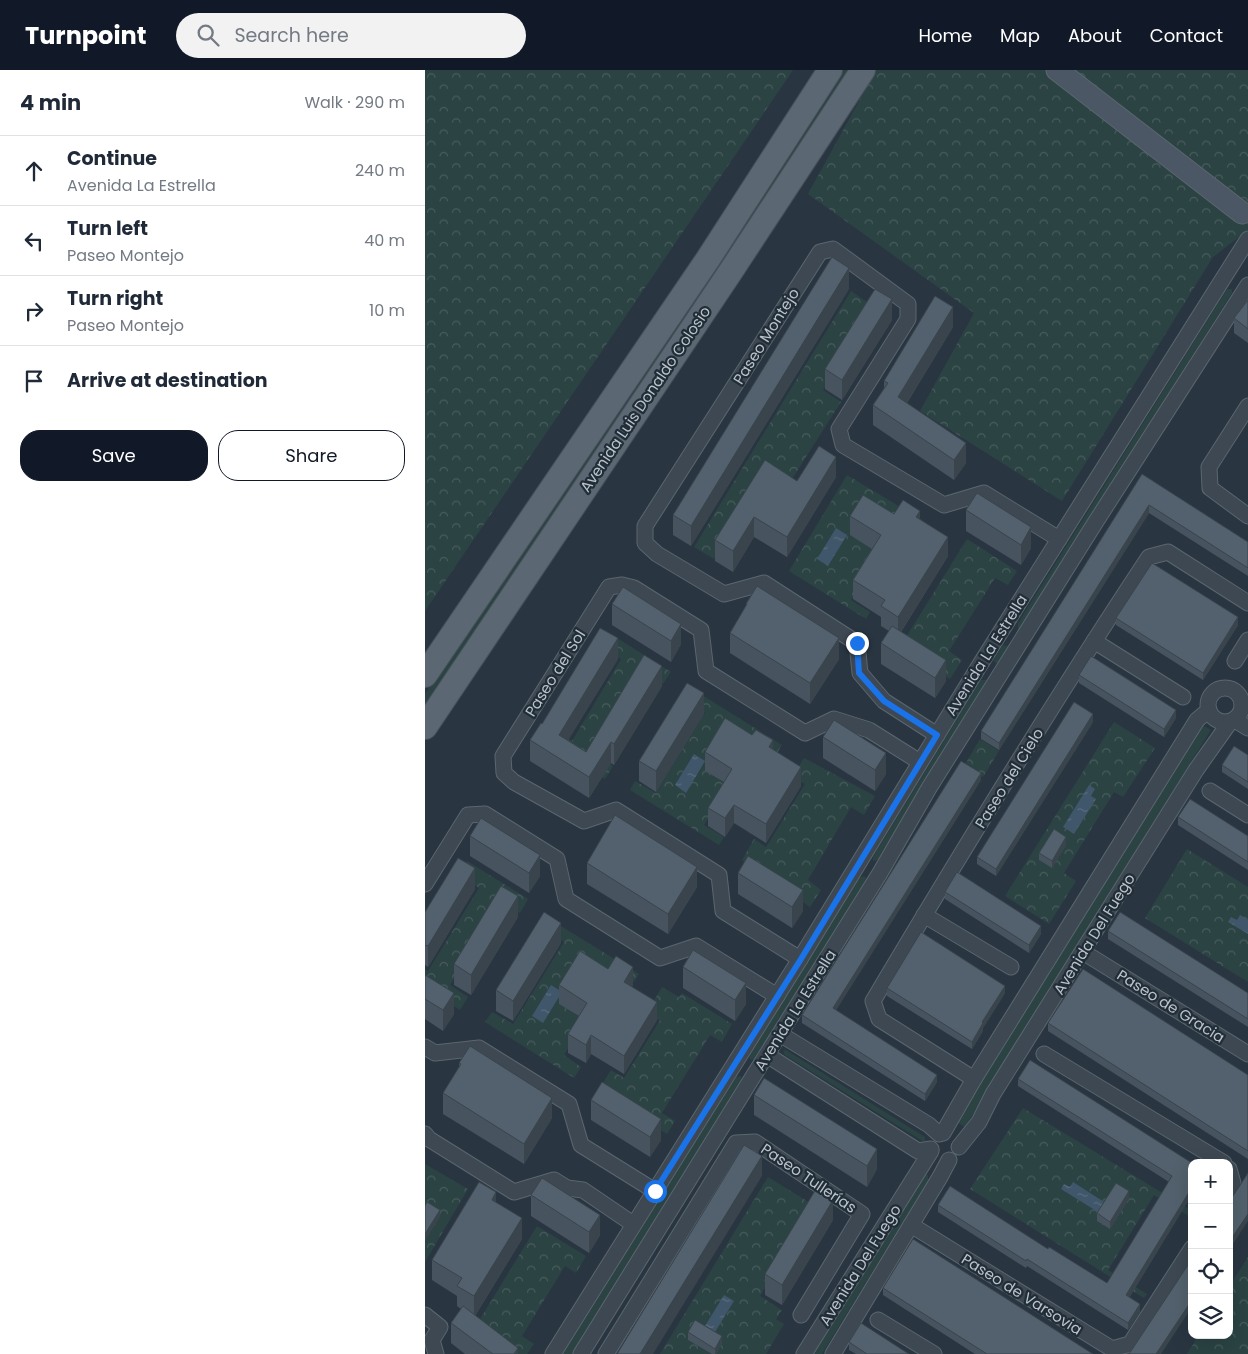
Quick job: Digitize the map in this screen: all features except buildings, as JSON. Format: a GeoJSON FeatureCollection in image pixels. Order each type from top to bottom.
{"type":"FeatureCollection","features":[{"type":"Feature","properties":{"kind":"main road","name":"Avenida Luis Donaldo Colosio"},"geometry":{"type":"LineString","coordinates":[[425,675],[708,258],[831,70]]}},
{"type":"Feature","properties":{"kind":"main road","name":"Avenida Luis Donaldo Colosio"},"geometry":{"type":"LineString","coordinates":[[425,727],[729,274],[863,70]]}},
{"type":"Feature","properties":{"kind":"main road"},"geometry":{"type":"LineString","coordinates":[[1057,70],[1246,220]]}},
{"type":"Feature","properties":{"kind":"street","name":"Avenida La Estrella"},"geometry":{"type":"LineString","coordinates":[[553,1354],[628,1220],[735,1062],[801,959],[1002,629],[1248,239]]}},
{"type":"Feature","properties":{"kind":"street","name":"Paseo Montejo"},"geometry":{"type":"LineString","coordinates":[[937,735],[884,701],[859,673],[857,643],[764,584],[724,594],[657,554],[645,543],[645,526],[820,252],[833,249],[908,304],[908,319],[839,429],[843,445],[944,505],[984,493],[1059,539]]}},
{"type":"Feature","properties":{"kind":"street","name":"Avenida La Estrella"},"geometry":{"type":"LineString","coordinates":[[581,1354],[880,873],[929,788],[1248,285]]}},
{"type":"Feature","properties":{"kind":"street"},"geometry":{"type":"LineString","coordinates":[[1248,406],[1209,467],[1210,488],[1248,516]]}},
{"type":"Feature","properties":{"kind":"street","name":"Paseo del Cielo"},"geometry":{"type":"LineString","coordinates":[[968,1076],[879,1019],[873,1001],[1093,641],[1149,557],[1168,552],[1248,603]]}},
{"type":"Feature","properties":{"kind":"street","name":"Paseo del Sol"},"geometry":{"type":"LineString","coordinates":[[801,959],[723,912],[719,875],[616,810],[584,821],[514,782],[504,773],[503,756],[609,587],[622,586],[634,588],[701,630],[706,671],[805,733],[834,719],[869,730],[920,762]]}},
{"type":"Feature","properties":{"kind":"street"},"geometry":{"type":"LineString","coordinates":[[1002,629],[1021,641]]}},
{"type":"Feature","properties":{"kind":"street"},"geometry":{"type":"LineString","coordinates":[[1235,661],[1248,640]]}},
{"type":"Feature","properties":{"kind":"street"},"geometry":{"type":"LineString","coordinates":[[1093,641],[1183,697]]}},
{"type":"Feature","properties":{"kind":"street"},"geometry":{"type":"LineString","coordinates":[[981,663],[1000,675]]}},
{"type":"Feature","properties":{"kind":"street"},"geometry":{"type":"LineString","coordinates":[[1228,688],[1234,690],[1245,699],[1238,723],[1224,723],[1214,719],[1210,714],[1207,704],[1212,693],[1217,689],[1228,688]]}},
{"type":"Feature","properties":{"kind":"street","name":"Avenida Del Fuego"},"geometry":{"type":"LineString","coordinates":[[941,1134],[968,1076],[1197,720],[1209,710]]}},
{"type":"Feature","properties":{"kind":"street","name":"Avenida Del Fuego"},"geometry":{"type":"LineString","coordinates":[[959,1147],[979,1122],[993,1094],[1088,956],[1196,770],[1238,723]]}},
{"type":"Feature","properties":{"kind":"street"},"geometry":{"type":"LineString","coordinates":[[1210,791],[1248,815]]}},
{"type":"Feature","properties":{"kind":"street"},"geometry":{"type":"LineString","coordinates":[[425,884],[468,815],[485,814],[557,859],[566,899],[660,958],[696,946],[777,996]]}},
{"type":"Feature","properties":{"kind":"street"},"geometry":{"type":"LineString","coordinates":[[861,860],[880,873]]}},
{"type":"Feature","properties":{"kind":"street"},"geometry":{"type":"LineString","coordinates":[[924,915],[1011,967]]}},
{"type":"Feature","properties":{"kind":"street","name":"Paseo de Gracia"},"geometry":{"type":"LineString","coordinates":[[1088,956],[1248,1054]]}},
{"type":"Feature","properties":{"kind":"street"},"geometry":{"type":"LineString","coordinates":[[780,1034],[941,1134]]}},
{"type":"Feature","properties":{"kind":"street"},"geometry":{"type":"LineString","coordinates":[[425,1047],[435,1053],[479,1048],[569,1104],[581,1145],[649,1188]]}},
{"type":"Feature","properties":{"kind":"street"},"geometry":{"type":"LineString","coordinates":[[1044,1054],[1217,1159]]}},
{"type":"Feature","properties":{"kind":"street"},"geometry":{"type":"LineString","coordinates":[[767,1055],[918,1151],[931,1150]]}},
{"type":"Feature","properties":{"kind":"street"},"geometry":{"type":"LineString","coordinates":[[735,1062],[754,1075]]}},
{"type":"Feature","properties":{"kind":"street"},"geometry":{"type":"LineString","coordinates":[[948,1133],[953,1135],[959,1147],[956,1155],[949,1160],[936,1158],[931,1150],[932,1141],[941,1134],[948,1133]]}},
{"type":"Feature","properties":{"kind":"street"},"geometry":{"type":"LineString","coordinates":[[425,1134],[429,1139],[514,1192],[554,1180],[567,1188],[583,1190],[628,1220]]}},
{"type":"Feature","properties":{"kind":"street","name":"Paseo Tullerías"},"geometry":{"type":"LineString","coordinates":[[606,1354],[736,1144],[755,1142],[862,1214],[801,1314]]}},
{"type":"Feature","properties":{"kind":"street","name":"Avenida Del Fuego"},"geometry":{"type":"LineString","coordinates":[[804,1354],[931,1150]]}},
{"type":"Feature","properties":{"kind":"street","name":"Avenida Del Fuego"},"geometry":{"type":"LineString","coordinates":[[833,1354],[916,1228],[949,1160]]}},
{"type":"Feature","properties":{"kind":"street","name":"Paseo de Varsovia"},"geometry":{"type":"LineString","coordinates":[[916,1228],[1112,1349],[1130,1344],[1191,1249]]}},
{"type":"Feature","properties":{"kind":"street"},"geometry":{"type":"LineString","coordinates":[[425,1315],[439,1327],[432,1340],[435,1354]]}},
{"type":"Feature","properties":{"kind":"street"},"geometry":{"type":"LineString","coordinates":[[878,1320],[934,1354]]}},
{"type":"Feature","properties":{"kind":"green space"},"geometry":{"type":"Polygon","coordinates":[[[425,70],[793,70],[425,611],[425,70]]]}},
{"type":"Feature","properties":{"kind":"green space"},"geometry":{"type":"Polygon","coordinates":[[[839,70],[852,70],[425,713],[425,694],[839,70]]]}},
{"type":"Feature","properties":{"kind":"green space"},"geometry":{"type":"Polygon","coordinates":[[[876,70],[1248,70],[1248,230],[1213,257],[1062,501],[920,411],[974,313],[808,194],[876,70]]]}},
{"type":"Feature","properties":{"kind":"green space"},"geometry":{"type":"Polygon","coordinates":[[[1227,289],[1232,289],[1232,293],[1021,628],[1018,629],[1018,623],[1227,289]]]}},
{"type":"Feature","properties":{"kind":"green space"},"geometry":{"type":"Polygon","coordinates":[[[851,291],[874,307],[823,390],[841,402],[785,490],[764,477],[714,559],[694,547],[851,291]]]}},
{"type":"Feature","properties":{"kind":"green space"},"geometry":{"type":"Polygon","coordinates":[[[847,475],[925,522],[921,529],[903,518],[851,600],[870,612],[866,619],[789,571],[847,475]]]}},
{"type":"Feature","properties":{"kind":"green space"},"geometry":{"type":"Polygon","coordinates":[[[967,539],[1017,571],[1008,585],[995,578],[949,651],[962,660],[950,679],[900,647],[967,539]]]}},
{"type":"Feature","properties":{"kind":"green space"},"geometry":{"type":"Polygon","coordinates":[[[609,633],[671,672],[663,684],[645,674],[595,754],[613,766],[605,779],[543,740],[550,728],[572,741],[621,659],[601,647],[609,633]]]}},
{"type":"Feature","properties":{"kind":"green space"},"geometry":{"type":"Polygon","coordinates":[[[1003,645],[1008,646],[1007,651],[999,663],[995,663],[994,659],[1003,645]]]}},
{"type":"Feature","properties":{"kind":"green space"},"geometry":{"type":"Polygon","coordinates":[[[981,680],[986,680],[987,684],[878,860],[873,861],[873,857],[981,680]]]}},
{"type":"Feature","properties":{"kind":"green space"},"geometry":{"type":"Polygon","coordinates":[[[694,690],[782,745],[774,758],[753,745],[704,825],[724,837],[719,845],[630,790],[635,781],[656,793],[705,713],[687,702],[694,690]]]}},
{"type":"Feature","properties":{"kind":"green space"},"geometry":{"type":"Polygon","coordinates":[[[1114,722],[1155,748],[1123,797],[1114,792],[1064,873],[1076,881],[1049,924],[1005,896],[1114,722]]]}},
{"type":"Feature","properties":{"kind":"green space"},"geometry":{"type":"Polygon","coordinates":[[[1203,725],[1211,730],[965,1127],[956,1122],[1203,725]]]}},
{"type":"Feature","properties":{"kind":"green space"},"geometry":{"type":"Polygon","coordinates":[[[980,739],[999,751],[983,777],[964,766],[980,739]]]}},
{"type":"Feature","properties":{"kind":"green space"},"geometry":{"type":"Polygon","coordinates":[[[804,758],[875,796],[864,815],[851,807],[808,880],[821,890],[810,907],[742,860],[754,839],[766,847],[805,784],[792,777],[804,758]]]}},
{"type":"Feature","properties":{"kind":"green space"},"geometry":{"type":"Polygon","coordinates":[[[1187,849],[1248,887],[1248,982],[1145,918],[1187,849]]]}},
{"type":"Feature","properties":{"kind":"green space"},"geometry":{"type":"Polygon","coordinates":[[[467,861],[528,899],[520,913],[501,902],[450,985],[468,997],[460,1010],[425,988],[425,969],[428,971],[479,888],[458,875],[467,861]]]}},
{"type":"Feature","properties":{"kind":"green space"},"geometry":{"type":"Polygon","coordinates":[[[865,876],[867,881],[755,1059],[750,1060],[749,1055],[858,878],[865,876]]]}},
{"type":"Feature","properties":{"kind":"green space"},"geometry":{"type":"Polygon","coordinates":[[[551,920],[639,974],[634,982],[615,971],[564,1055],[581,1067],[574,1078],[485,1022],[492,1012],[513,1024],[564,942],[545,930],[551,920]]]}},
{"type":"Feature","properties":{"kind":"green space"},"geometry":{"type":"Polygon","coordinates":[[[662,987],[679,997],[682,993],[732,1024],[722,1042],[710,1035],[662,1113],[675,1121],[667,1134],[598,1091],[611,1070],[624,1078],[660,1020],[647,1012],[662,987]]]}},
{"type":"Feature","properties":{"kind":"green space"},"geometry":{"type":"Polygon","coordinates":[[[786,1050],[925,1137],[925,1141],[922,1141],[785,1055],[783,1051],[786,1050]]]}},
{"type":"Feature","properties":{"kind":"green space"},"geometry":{"type":"Polygon","coordinates":[[[741,1076],[742,1081],[573,1354],[563,1354],[736,1077],[741,1076]]]}},
{"type":"Feature","properties":{"kind":"green space"},"geometry":{"type":"Polygon","coordinates":[[[1023,1108],[1188,1209],[1188,1216],[1154,1195],[1108,1270],[1147,1294],[1144,1298],[970,1189],[1023,1108]]]}},
{"type":"Feature","properties":{"kind":"green space"},"geometry":{"type":"Polygon","coordinates":[[[425,1164],[468,1189],[425,1262],[425,1164]]]}},
{"type":"Feature","properties":{"kind":"green space"},"geometry":{"type":"Polygon","coordinates":[[[923,1175],[928,1175],[928,1181],[822,1354],[811,1354],[923,1175]]]}},
{"type":"Feature","properties":{"kind":"green space"},"geometry":{"type":"Polygon","coordinates":[[[768,1177],[815,1206],[760,1296],[782,1310],[776,1319],[784,1324],[766,1354],[660,1354],[768,1177]]]}},
{"type":"Feature","properties":{"kind":"green space"},"geometry":{"type":"Polygon","coordinates":[[[537,1226],[586,1256],[576,1273],[565,1266],[522,1336],[534,1344],[527,1354],[505,1354],[474,1329],[537,1226]]]}},
{"type":"Feature","properties":{"kind":"green space"},"geometry":{"type":"Polygon","coordinates":[[[1248,1257],[1248,1354],[1187,1354],[1196,1339],[1233,1339],[1233,1281],[1248,1257]]]}},
{"type":"Feature","properties":{"kind":"water"},"geometry":{"type":"Polygon","coordinates":[[[836,528],[847,535],[828,566],[817,559],[836,528]]]}},
{"type":"Feature","properties":{"kind":"water"},"geometry":{"type":"Polygon","coordinates":[[[694,754],[705,761],[686,793],[675,785],[694,754]]]}},
{"type":"Feature","properties":{"kind":"water"},"geometry":{"type":"Polygon","coordinates":[[[1089,785],[1095,789],[1091,796],[1096,799],[1074,834],[1063,827],[1089,785]]]}},
{"type":"Feature","properties":{"kind":"water"},"geometry":{"type":"Polygon","coordinates":[[[1240,915],[1248,920],[1248,934],[1228,922],[1231,917],[1237,920],[1240,915]]]}},
{"type":"Feature","properties":{"kind":"water"},"geometry":{"type":"Polygon","coordinates":[[[551,985],[562,992],[543,1023],[532,1016],[551,985]]]}},
{"type":"Feature","properties":{"kind":"water"},"geometry":{"type":"Polygon","coordinates":[[[1073,1182],[1104,1202],[1098,1212],[1061,1189],[1064,1184],[1070,1187],[1073,1182]]]}},
{"type":"Feature","properties":{"kind":"water"},"geometry":{"type":"Polygon","coordinates":[[[724,1295],[734,1301],[715,1332],[705,1326],[724,1295]]]}},
{"type":"Feature","properties":{"kind":"route"},"geometry":{"type":"LineString","coordinates":[[655,1191],[801,959],[937,735],[884,701],[859,673],[857,643]]}}]}
